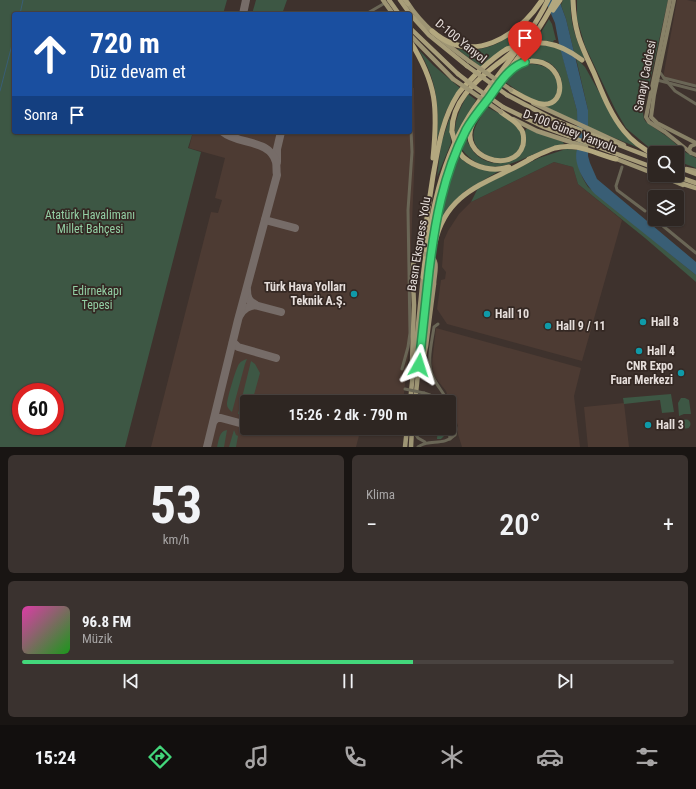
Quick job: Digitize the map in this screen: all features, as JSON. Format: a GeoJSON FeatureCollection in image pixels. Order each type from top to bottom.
{"type":"FeatureCollection","features":[{"type":"Feature","properties":{"kind":"highway"},"geometry":{"type":"LineString","coordinates":[[400,0],[409,12]]}},
{"type":"Feature","properties":{"kind":"highway"},"geometry":{"type":"LineString","coordinates":[[432,31],[443,40],[454,45],[472,47],[492,43],[503,38],[523,23],[542,0]]}},
{"type":"Feature","properties":{"kind":"highway","name":"Basın Ekspress Yolu"},"geometry":{"type":"LineString","coordinates":[[423,277],[434,206],[448,158],[461,130],[475,108],[528,35],[545,8],[548,0]]}},
{"type":"Feature","properties":{"kind":"highway"},"geometry":{"type":"LineString","coordinates":[[549,14],[555,0]]}},
{"type":"Feature","properties":{"kind":"highway"},"geometry":{"type":"LineString","coordinates":[[549,14],[560,0]]}},
{"type":"Feature","properties":{"kind":"highway"},"geometry":{"type":"LineString","coordinates":[[573,0],[577,33],[583,51],[596,79],[623,130],[638,144],[648,150]]}},
{"type":"Feature","properties":{"kind":"highway"},"geometry":{"type":"LineString","coordinates":[[386,1],[397,12]]}},
{"type":"Feature","properties":{"kind":"highway","name":"Basın Ekspress Yolu"},"geometry":{"type":"LineString","coordinates":[[429,271],[437,215],[454,155],[466,131],[482,107],[549,14]]}},
{"type":"Feature","properties":{"kind":"highway"},"geometry":{"type":"LineString","coordinates":[[412,16],[429,35],[466,66],[552,119],[648,157]]}},
{"type":"Feature","properties":{"kind":"highway"},"geometry":{"type":"LineString","coordinates":[[412,30],[458,74],[503,107],[544,127],[648,165]]}},
{"type":"Feature","properties":{"kind":"highway"},"geometry":{"type":"LineString","coordinates":[[528,35],[513,52],[484,74],[466,92],[454,114],[452,123],[452,132],[457,149],[463,157],[477,166],[493,170],[507,168],[557,148],[570,146],[578,147],[616,159]]}},
{"type":"Feature","properties":{"kind":"highway"},"geometry":{"type":"LineString","coordinates":[[423,277],[422,268],[424,238],[432,180],[443,126],[458,95],[482,68],[507,49],[526,43],[543,42],[563,48],[582,60],[596,79]]}},
{"type":"Feature","properties":{"kind":"highway"},"geometry":{"type":"LineString","coordinates":[[412,44],[425,67],[435,98],[436,118],[432,180]]}},
{"type":"Feature","properties":{"kind":"highway"},"geometry":{"type":"LineString","coordinates":[[501,80],[518,65],[525,62],[535,61],[551,66],[560,83],[559,93],[556,99],[552,102],[544,104],[509,92]]}},
{"type":"Feature","properties":{"kind":"highway"},"geometry":{"type":"LineString","coordinates":[[482,107],[471,128],[471,141],[474,149],[481,155],[488,159],[498,161],[507,160],[517,155],[522,147],[524,138],[521,128],[501,112]]}},
{"type":"Feature","properties":{"kind":"highway"},"geometry":{"type":"LineString","coordinates":[[429,271],[441,225],[456,202],[480,183],[532,158]]}},
{"type":"Feature","properties":{"kind":"highway"},"geometry":{"type":"LineString","coordinates":[[684,170],[696,174]]}},
{"type":"Feature","properties":{"kind":"highway"},"geometry":{"type":"LineString","coordinates":[[684,179],[696,183]]}},
{"type":"Feature","properties":{"kind":"highway"},"geometry":{"type":"LineString","coordinates":[[680,183],[696,189]]}},
{"type":"Feature","properties":{"kind":"main road","name":"Sanayi Caddesi"},"geometry":{"type":"LineString","coordinates":[[670,0],[646,117],[649,122],[691,153],[696,155]]}},
{"type":"Feature","properties":{"kind":"main road","name":"Sanayi Caddesi"},"geometry":{"type":"LineString","coordinates":[[674,0],[657,80],[651,117],[657,123],[696,144]]}},
{"type":"Feature","properties":{"kind":"main road"},"geometry":{"type":"LineString","coordinates":[[386,1],[392,12]]}},
{"type":"Feature","properties":{"kind":"main road","name":"D-100 Yanyol"},"geometry":{"type":"LineString","coordinates":[[406,1],[432,31],[449,47],[509,92]]}},
{"type":"Feature","properties":{"kind":"main road","name":"D-100 Güney Yanyolu"},"geometry":{"type":"LineString","coordinates":[[412,37],[453,79],[468,91],[501,112],[537,131],[593,150],[648,171]]}},
{"type":"Feature","properties":{"kind":"main road"},"geometry":{"type":"LineString","coordinates":[[681,145],[687,145],[687,139]]}},
{"type":"Feature","properties":{"kind":"main road"},"geometry":{"type":"LineString","coordinates":[[691,153],[690,146],[696,144]]}},
{"type":"Feature","properties":{"kind":"main road"},"geometry":{"type":"LineString","coordinates":[[684,169],[696,171]]}},
{"type":"Feature","properties":{"kind":"main road"},"geometry":{"type":"LineString","coordinates":[[413,369],[411,357],[414,305],[413,263],[417,256],[424,253],[430,256],[435,262],[434,284],[425,352],[417,381]]}},
{"type":"Feature","properties":{"kind":"main road","name":"Basın Ekspress Yolu"},"geometry":{"type":"LineString","coordinates":[[416,395],[429,271]]}},
{"type":"Feature","properties":{"kind":"main road","name":"Basın Ekspress Yolu"},"geometry":{"type":"LineString","coordinates":[[411,395],[423,277]]}},
{"type":"Feature","properties":{"kind":"main road"},"geometry":{"type":"LineString","coordinates":[[405,447],[409,435]]}},
{"type":"Feature","properties":{"kind":"main road"},"geometry":{"type":"LineString","coordinates":[[411,435],[411,447]]}},
{"type":"Feature","properties":{"kind":"street"},"geometry":{"type":"LineString","coordinates":[[369,12],[386,1]]}},
{"type":"Feature","properties":{"kind":"street"},"geometry":{"type":"LineString","coordinates":[[659,71],[675,91],[696,104]]}},
{"type":"Feature","properties":{"kind":"street"},"geometry":{"type":"LineString","coordinates":[[664,78],[696,86]]}},
{"type":"Feature","properties":{"kind":"street"},"geometry":{"type":"LineString","coordinates":[[657,80],[696,90]]}},
{"type":"Feature","properties":{"kind":"street"},"geometry":{"type":"LineString","coordinates":[[402,369],[410,333],[408,214],[412,152],[411,134]]}},
{"type":"Feature","properties":{"kind":"street"},"geometry":{"type":"LineString","coordinates":[[622,167],[616,186],[617,190],[645,211]]}},
{"type":"Feature","properties":{"kind":"street"},"geometry":{"type":"LineString","coordinates":[[663,226],[696,253]]}},
{"type":"Feature","properties":{"kind":"street"},"geometry":{"type":"LineString","coordinates":[[438,324],[434,327],[430,372],[444,395]]}},
{"type":"Feature","properties":{"kind":"street"},"geometry":{"type":"LineString","coordinates":[[405,389],[430,395]]}},
{"type":"Feature","properties":{"kind":"street"},"geometry":{"type":"LineString","coordinates":[[416,435],[425,442],[442,442],[455,435]]}},
{"type":"Feature","properties":{"kind":"street"},"geometry":{"type":"LineString","coordinates":[[450,435],[450,439]]}},
{"type":"Feature","properties":{"kind":"street"},"geometry":{"type":"LineString","coordinates":[[418,447],[425,442]]}},
{"type":"Feature","properties":{"kind":"shaded area"},"geometry":{"type":"Polygon","coordinates":[[[677,0],[696,2],[696,85],[663,78],[677,0]]]}},
{"type":"Feature","properties":{"kind":"shaded area"},"geometry":{"type":"Polygon","coordinates":[[[412,88],[414,88],[415,152],[410,270],[411,331],[404,395],[240,395],[240,435],[359,435],[356,447],[151,447],[211,212],[218,213],[222,200],[215,198],[225,158],[189,148],[192,134],[412,134],[412,88]]]}},
{"type":"Feature","properties":{"kind":"shaded area"},"geometry":{"type":"Polygon","coordinates":[[[554,162],[573,167],[578,184],[622,220],[582,361],[447,324],[437,309],[441,280],[445,279],[446,272],[442,267],[444,240],[459,214],[471,202],[554,162]]]}},
{"type":"Feature","properties":{"kind":"shaded area"},"geometry":{"type":"Polygon","coordinates":[[[436,328],[581,368],[574,396],[580,447],[462,447],[456,420],[456,395],[447,395],[434,376],[432,364],[436,328]]]}},
{"type":"Feature","properties":{"kind":"shaded area"},"geometry":{"type":"Polygon","coordinates":[[[624,403],[629,447],[588,447],[584,407],[624,403]]]}},
{"type":"Feature","properties":{"kind":"green space","name":"Atatürk Havalimanı Millet Bahçesi"},"geometry":{"type":"Polygon","coordinates":[[[0,0],[227,0],[224,12],[12,12],[12,134],[192,134],[188,148],[201,152],[125,447],[0,447],[0,0]]]}},
{"type":"Feature","properties":{"kind":"green space"},"geometry":{"type":"Polygon","coordinates":[[[256,0],[287,0],[283,12],[253,12],[256,0]]]}},
{"type":"Feature","properties":{"kind":"green space"},"geometry":{"type":"Polygon","coordinates":[[[563,0],[571,0],[572,23],[585,59],[574,52],[561,5],[563,0]]]}},
{"type":"Feature","properties":{"kind":"green space"},"geometry":{"type":"Polygon","coordinates":[[[577,0],[668,0],[643,113],[646,122],[678,146],[648,147],[626,128],[615,109],[585,46],[577,19],[577,0]]]}},
{"type":"Feature","properties":{"kind":"green space"},"geometry":{"type":"Polygon","coordinates":[[[549,19],[552,24],[556,40],[553,42],[537,39],[549,19]]]}},
{"type":"Feature","properties":{"kind":"green space"},"geometry":{"type":"Polygon","coordinates":[[[529,20],[527,31],[519,42],[512,45],[481,67],[457,49],[478,49],[496,44],[513,34],[529,20]]]}},
{"type":"Feature","properties":{"kind":"green space"},"geometry":{"type":"Polygon","coordinates":[[[532,45],[551,46],[561,50],[577,111],[578,123],[546,107],[553,104],[558,99],[561,93],[561,79],[559,73],[548,62],[534,59],[520,61],[532,45]]]}},
{"type":"Feature","properties":{"kind":"green space"},"geometry":{"type":"Polygon","coordinates":[[[419,50],[433,65],[460,88],[446,111],[437,139],[438,114],[436,93],[430,72],[419,50]]]}},
{"type":"Feature","properties":{"kind":"green space"},"geometry":{"type":"Polygon","coordinates":[[[576,58],[585,67],[621,131],[639,148],[588,127],[588,110],[576,58]]]}},
{"type":"Feature","properties":{"kind":"green space"},"geometry":{"type":"Polygon","coordinates":[[[532,64],[543,66],[555,77],[558,84],[557,91],[555,97],[551,101],[544,103],[535,101],[505,82],[519,68],[532,64]]]}},
{"type":"Feature","properties":{"kind":"green space"},"geometry":{"type":"Polygon","coordinates":[[[468,94],[476,100],[455,137],[455,125],[458,114],[468,94]]]}},
{"type":"Feature","properties":{"kind":"green space"},"geometry":{"type":"Polygon","coordinates":[[[487,107],[508,118],[519,129],[521,134],[521,142],[518,151],[511,156],[494,158],[485,154],[478,148],[474,141],[475,128],[487,107]]]}},
{"type":"Feature","properties":{"kind":"green space"},"geometry":{"type":"Polygon","coordinates":[[[450,117],[451,143],[437,177],[441,144],[450,117]]]}},
{"type":"Feature","properties":{"kind":"green space"},"geometry":{"type":"Polygon","coordinates":[[[527,128],[563,142],[564,144],[551,147],[511,164],[498,167],[485,166],[473,160],[461,148],[466,139],[473,151],[479,157],[487,161],[504,163],[512,160],[524,149],[526,141],[525,131],[527,128]]]}},
{"type":"Feature","properties":{"kind":"green space"},"geometry":{"type":"Polygon","coordinates":[[[566,149],[577,150],[580,169],[588,187],[696,275],[696,282],[645,238],[578,184],[573,167],[554,162],[471,202],[478,188],[539,158],[566,149]]]}},
{"type":"Feature","properties":{"kind":"green space"},"geometry":{"type":"Polygon","coordinates":[[[684,151],[696,158],[696,168],[684,164],[684,151]]]}},
{"type":"Feature","properties":{"kind":"green space"},"geometry":{"type":"Polygon","coordinates":[[[458,156],[468,164],[477,168],[499,171],[465,191],[439,224],[450,182],[458,156]]]}},
{"type":"Feature","properties":{"kind":"green space"},"geometry":{"type":"Polygon","coordinates":[[[247,359],[232,412],[228,408],[227,404],[230,390],[239,364],[247,359]]]}},
{"type":"Feature","properties":{"kind":"green space"},"geometry":{"type":"Polygon","coordinates":[[[251,361],[255,364],[260,373],[254,395],[243,395],[251,361]]]}},
{"type":"Feature","properties":{"kind":"green space"},"geometry":{"type":"Polygon","coordinates":[[[671,394],[674,412],[662,413],[660,400],[624,404],[623,398],[671,394]]]}},
{"type":"Feature","properties":{"kind":"green space"},"geometry":{"type":"Polygon","coordinates":[[[681,398],[689,400],[691,414],[679,416],[678,403],[681,398]]]}},
{"type":"Feature","properties":{"kind":"green space"},"geometry":{"type":"Polygon","coordinates":[[[684,420],[688,420],[690,424],[688,428],[684,428],[682,426],[682,422],[684,420]]]}},
{"type":"Feature","properties":{"kind":"green space"},"geometry":{"type":"Polygon","coordinates":[[[227,430],[224,447],[217,447],[222,432],[227,430]]]}},
{"type":"Feature","properties":{"kind":"green space"},"geometry":{"type":"Polygon","coordinates":[[[234,430],[238,436],[236,447],[229,447],[234,430]]]}},
{"type":"Feature","properties":{"kind":"green space"},"geometry":{"type":"Polygon","coordinates":[[[437,435],[445,435],[441,439],[437,439],[437,435]]]}},
{"type":"Feature","properties":{"kind":"water"},"geometry":{"type":"Polygon","coordinates":[[[545,0],[559,0],[566,19],[588,110],[588,156],[597,179],[648,222],[648,226],[653,226],[696,262],[696,275],[595,194],[583,178],[576,159],[578,147],[577,111],[559,44],[555,23],[545,0]]]}},
{"type":"Feature","properties":{"kind":"waterway"},"geometry":{"type":"LineString","coordinates":[[20,12],[23,0]]}},
{"type":"Feature","properties":{"kind":"waterway"},"geometry":{"type":"LineString","coordinates":[[0,91],[12,45]]}},
{"type":"Feature","properties":{"kind":"taxiway"},"geometry":{"type":"LineString","coordinates":[[243,12],[246,0]]}},
{"type":"Feature","properties":{"kind":"taxiway"},"geometry":{"type":"LineString","coordinates":[[207,447],[238,320],[277,175],[276,162],[273,155],[267,149],[226,134]]}},
{"type":"Feature","properties":{"kind":"taxiway"},"geometry":{"type":"LineString","coordinates":[[277,162],[277,149],[281,134]]}},
{"type":"Feature","properties":{"kind":"taxiway"},"geometry":{"type":"LineString","coordinates":[[265,220],[295,228]]}},
{"type":"Feature","properties":{"kind":"taxiway"},"geometry":{"type":"LineString","coordinates":[[240,315],[247,308],[256,305],[249,299],[247,290]]}},
{"type":"Feature","properties":{"kind":"taxiway"},"geometry":{"type":"LineString","coordinates":[[251,304],[281,312]]}},
{"type":"Feature","properties":{"kind":"taxiway"},"geometry":{"type":"LineString","coordinates":[[233,342],[238,347],[276,358]]}},
{"type":"Feature","properties":{"kind":"taxiway"},"geometry":{"type":"LineString","coordinates":[[214,421],[217,418],[221,418],[240,423]]}},
{"type":"Feature","properties":{"kind":"place","name":"Türk Hava Yolları Teknik A.Ş."},"geometry":{"type":"Point","coordinates":[354,294]}},
{"type":"Feature","properties":{"kind":"place","name":"Hall 10"},"geometry":{"type":"Point","coordinates":[487,314]}},
{"type":"Feature","properties":{"kind":"place","name":"Hall 8"},"geometry":{"type":"Point","coordinates":[643,322]}},
{"type":"Feature","properties":{"kind":"place","name":"Hall 9 / 11"},"geometry":{"type":"Point","coordinates":[548,326]}},
{"type":"Feature","properties":{"kind":"place","name":"Hall 4"},"geometry":{"type":"Point","coordinates":[639,351]}},
{"type":"Feature","properties":{"kind":"place","name":"CNR Expo Fuar Merkezi"},"geometry":{"type":"Point","coordinates":[681,373]}},
{"type":"Feature","properties":{"kind":"place","name":"Hall 3"},"geometry":{"type":"Point","coordinates":[648,425]}},
{"type":"Feature","properties":{"kind":"route"},"geometry":{"type":"LineString","coordinates":[[419,365],[432,242],[441,196],[450,165],[470,124],[501,80],[514,67],[525,62]]}},
{"type":"Feature","properties":{"kind":"park label","name":"Edirnekapı Tepesi"},"geometry":{"type":"Point","coordinates":[97,298]}}]}
